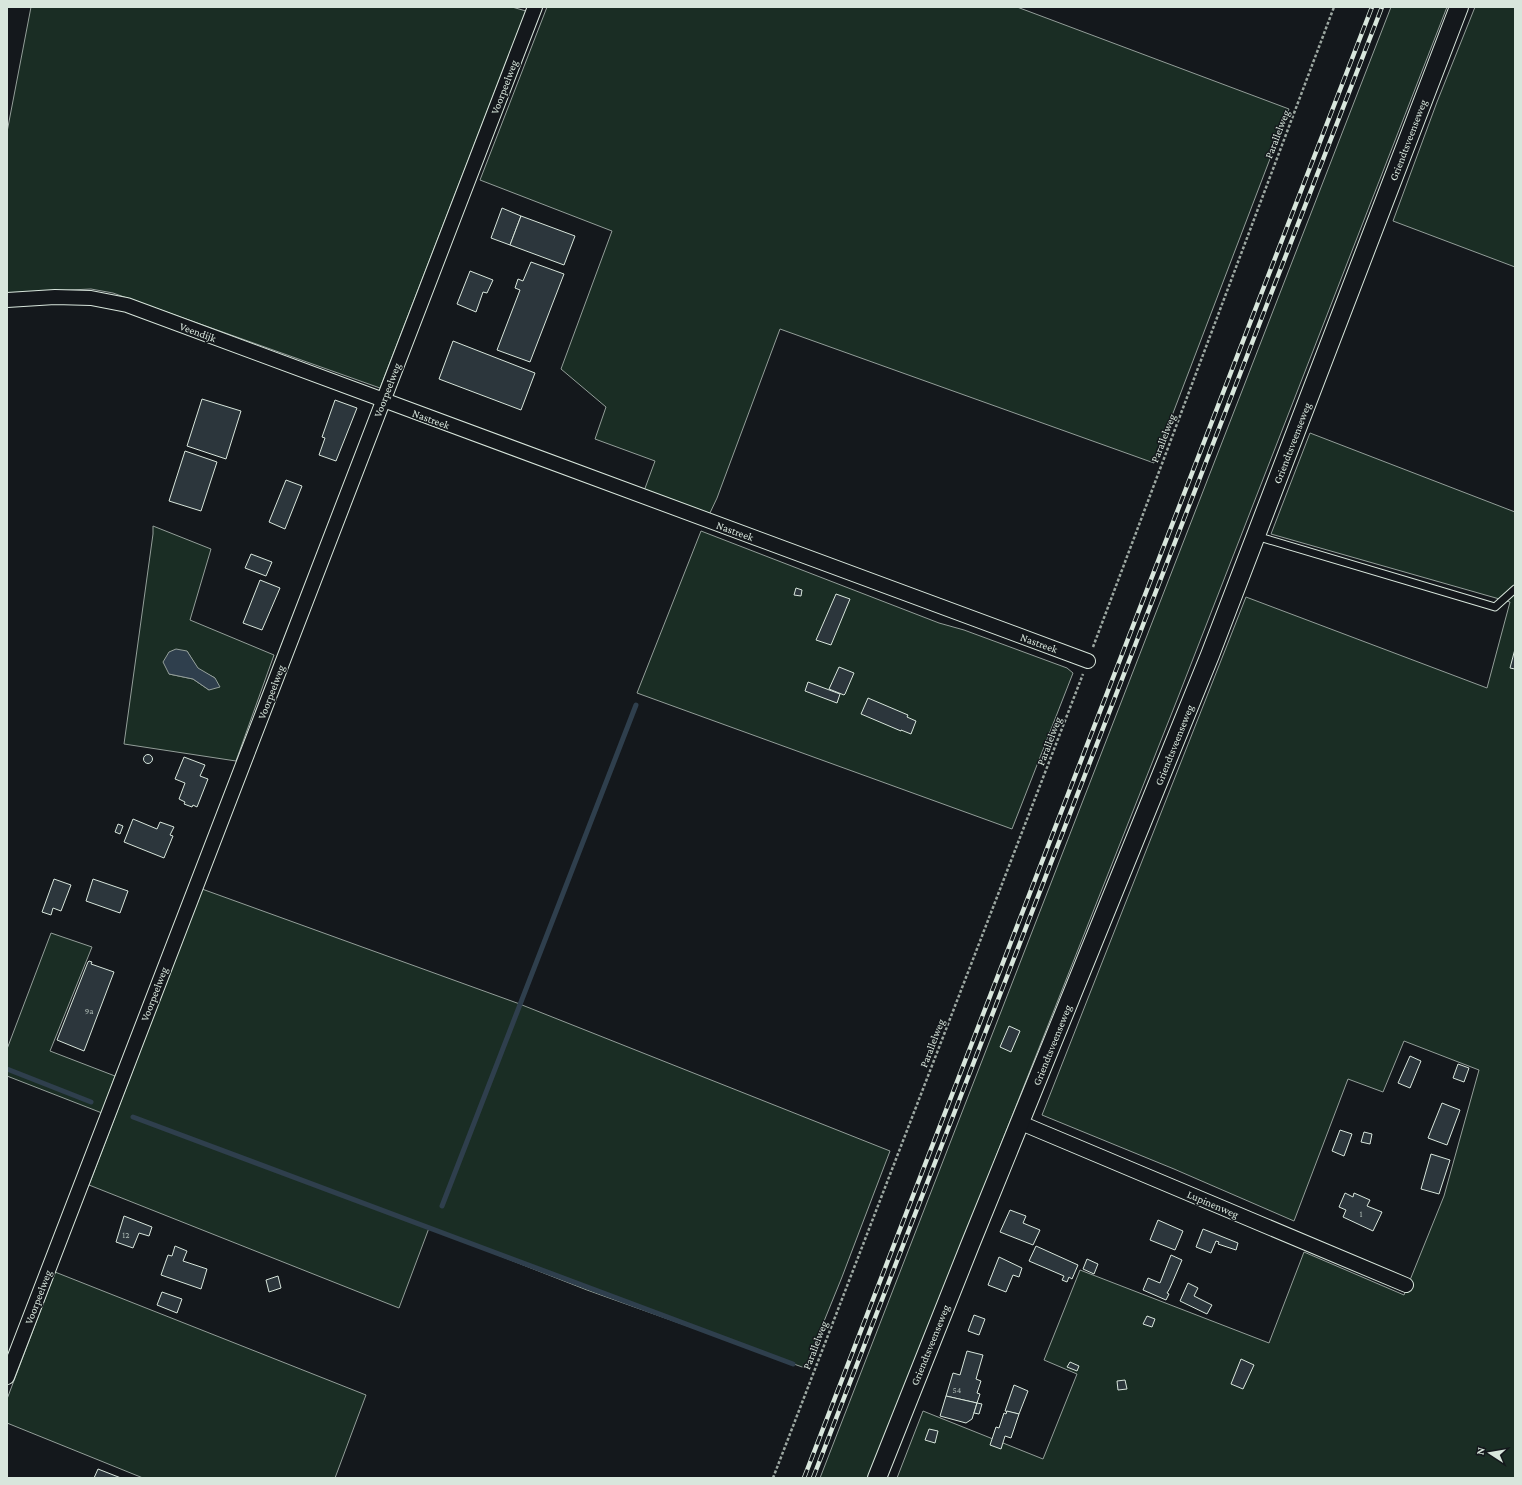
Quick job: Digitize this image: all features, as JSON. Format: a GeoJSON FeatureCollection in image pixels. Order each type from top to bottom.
{"type":"FeatureCollection","features":[{"type":"Feature","properties":{"kind":"street","name":"Voorpeelweg"},"geometry":{"type":"LineString","coordinates":[[7,1377],[535,7]]}},
{"type":"Feature","properties":{"kind":"street","name":"Griendtsveenseweg"},"geometry":{"type":"LineString","coordinates":[[877,1478],[1210,655],[1459,7]]}},
{"type":"Feature","properties":{"kind":"street","name":"Veendijk"},"geometry":{"type":"LineString","coordinates":[[7,300],[55,297],[91,298],[127,305],[383,400]]}},
{"type":"Feature","properties":{"kind":"street","name":"Nastreek"},"geometry":{"type":"LineString","coordinates":[[383,400],[1088,661]]}},
{"type":"Feature","properties":{"kind":"street","name":"Lupinenweg"},"geometry":{"type":"LineString","coordinates":[[1021,1123],[1406,1285]]}},
{"type":"Feature","properties":{"kind":"lane"},"geometry":{"type":"LineString","coordinates":[[1256,536],[1495,607],[1515,589]]}},
{"type":"Feature","properties":{"kind":"path","name":"Parallelweg"},"geometry":{"type":"LineString","coordinates":[[773,1478],[1088,661],[1334,7]]}},
{"type":"Feature","properties":{"kind":"green space"},"geometry":{"type":"Polygon","coordinates":[[[31,7],[512,7],[526,11],[380,388],[113,293],[91,289],[7,293],[7,132],[31,7]]]}},
{"type":"Feature","properties":{"kind":"green space"},"geometry":{"type":"Polygon","coordinates":[[[547,7],[1017,7],[1289,109],[1154,463],[780,329],[717,498],[709,515],[644,491],[655,461],[595,439],[606,407],[561,369],[612,231],[480,180],[547,7]]]}},
{"type":"Feature","properties":{"kind":"green space"},"geometry":{"type":"Polygon","coordinates":[[[1391,7],[1447,7],[1177,700],[995,1159],[988,1184],[870,1478],[820,1478],[1391,7]]]}},
{"type":"Feature","properties":{"kind":"green space"},"geometry":{"type":"Polygon","coordinates":[[[1475,7],[1515,7],[1515,267],[1393,221],[1437,102],[1475,7]]]}},
{"type":"Feature","properties":{"kind":"green space"},"geometry":{"type":"Polygon","coordinates":[[[1310,433],[1515,512],[1515,1478],[897,1478],[923,1411],[1043,1459],[1077,1374],[1044,1360],[1080,1270],[1269,1343],[1304,1252],[1404,1295],[1444,1196],[1479,1070],[1404,1041],[1383,1092],[1348,1079],[1294,1221],[1174,1169],[1042,1115],[1246,597],[1487,688],[1510,602],[1271,534],[1310,433]]]}},
{"type":"Feature","properties":{"kind":"green space"},"geometry":{"type":"Polygon","coordinates":[[[153,526],[211,549],[190,620],[274,655],[236,761],[124,744],[153,526]],[[187,651],[169,674],[193,679],[209,690],[215,678],[198,669],[187,651]]]}},
{"type":"Feature","properties":{"kind":"green space"},"geometry":{"type":"Polygon","coordinates":[[[701,531],[939,623],[964,630],[1067,668],[1073,673],[1012,829],[637,693],[701,531]]]}},
{"type":"Feature","properties":{"kind":"green space"},"geometry":{"type":"Polygon","coordinates":[[[202,889],[517,1003],[890,1151],[842,1277],[805,1368],[587,1290],[429,1228],[399,1308],[89,1185],[202,889]]]}},
{"type":"Feature","properties":{"kind":"green space"},"geometry":{"type":"Polygon","coordinates":[[[51,933],[92,947],[50,1051],[115,1076],[102,1113],[7,1076],[7,1049],[51,933]]]}},
{"type":"Feature","properties":{"kind":"green space"},"geometry":{"type":"Polygon","coordinates":[[[55,1272],[366,1395],[335,1478],[143,1478],[7,1423],[7,1399],[55,1272]]]}},
{"type":"Feature","properties":{"kind":"water"},"geometry":{"type":"Polygon","coordinates":[[[176,649],[187,651],[198,668],[215,678],[220,687],[209,690],[193,679],[169,674],[163,662],[169,652],[176,649]]]}},
{"type":"Feature","properties":{"kind":"building"},"geometry":{"type":"Polygon","coordinates":[[[502,208],[521,216],[510,245],[491,238],[502,208]]]}},
{"type":"Feature","properties":{"kind":"building"},"geometry":{"type":"Polygon","coordinates":[[[521,216],[575,236],[564,265],[510,245],[521,216]]]}},
{"type":"Feature","properties":{"kind":"building"},"geometry":{"type":"Polygon","coordinates":[[[531,262],[564,274],[530,362],[497,350],[520,290],[515,288],[518,279],[523,281],[531,262]]]}},
{"type":"Feature","properties":{"kind":"building"},"geometry":{"type":"Polygon","coordinates":[[[470,271],[493,280],[487,293],[483,292],[476,312],[457,304],[470,271]]]}},
{"type":"Feature","properties":{"kind":"building"},"geometry":{"type":"Polygon","coordinates":[[[453,341],[535,373],[521,410],[439,379],[453,341]]]}},
{"type":"Feature","properties":{"kind":"building"},"geometry":{"type":"Polygon","coordinates":[[[202,399],[241,411],[226,459],[187,446],[202,399]]]}},
{"type":"Feature","properties":{"kind":"building"},"geometry":{"type":"Polygon","coordinates":[[[335,400],[357,408],[336,461],[319,455],[325,438],[322,437],[335,400]]]}},
{"type":"Feature","properties":{"kind":"building"},"geometry":{"type":"Polygon","coordinates":[[[185,451],[217,462],[201,511],[169,501],[185,451]]]}},
{"type":"Feature","properties":{"kind":"building"},"geometry":{"type":"Polygon","coordinates":[[[286,480],[302,486],[285,529],[269,522],[286,480]]]}},
{"type":"Feature","properties":{"kind":"building"},"geometry":{"type":"Polygon","coordinates":[[[251,554],[272,562],[266,576],[245,568],[251,554]]]}},
{"type":"Feature","properties":{"kind":"building"},"geometry":{"type":"Polygon","coordinates":[[[260,580],[280,588],[262,630],[243,623],[260,580]]]}},
{"type":"Feature","properties":{"kind":"building"},"geometry":{"type":"Polygon","coordinates":[[[796,588],[802,590],[801,596],[794,595],[796,588]]]}},
{"type":"Feature","properties":{"kind":"building"},"geometry":{"type":"Polygon","coordinates":[[[836,594],[850,599],[831,645],[816,640],[836,594]]]}},
{"type":"Feature","properties":{"kind":"building"},"geometry":{"type":"Polygon","coordinates":[[[1515,649],[1515,669],[1510,668],[1515,649]]]}},
{"type":"Feature","properties":{"kind":"building"},"geometry":{"type":"Polygon","coordinates":[[[839,667],[854,673],[844,695],[829,689],[839,667]]]}},
{"type":"Feature","properties":{"kind":"building"},"geometry":{"type":"Polygon","coordinates":[[[808,682],[840,694],[837,703],[805,691],[808,682]]]}},
{"type":"Feature","properties":{"kind":"building"},"geometry":{"type":"Polygon","coordinates":[[[868,698],[908,715],[907,717],[916,721],[911,734],[861,714],[868,698]]]}},
{"type":"Feature","properties":{"kind":"building"},"geometry":{"type":"Polygon","coordinates":[[[146,755],[150,755],[152,759],[150,763],[146,763],[144,761],[144,757],[146,755]]]}},
{"type":"Feature","properties":{"kind":"building"},"geometry":{"type":"Polygon","coordinates":[[[184,757],[205,765],[200,776],[208,779],[197,807],[184,804],[185,802],[179,799],[185,783],[175,779],[184,757]]]}},
{"type":"Feature","properties":{"kind":"building"},"geometry":{"type":"Polygon","coordinates":[[[133,819],[157,829],[160,822],[174,827],[170,835],[173,836],[164,858],[124,842],[133,819]]]}},
{"type":"Feature","properties":{"kind":"building"},"geometry":{"type":"Polygon","coordinates":[[[118,824],[123,826],[120,834],[115,832],[118,824]]]}},
{"type":"Feature","properties":{"kind":"building"},"geometry":{"type":"Polygon","coordinates":[[[54,879],[71,885],[61,911],[53,908],[51,915],[42,912],[54,879]]]}},
{"type":"Feature","properties":{"kind":"building"},"geometry":{"type":"Polygon","coordinates":[[[93,879],[128,891],[120,913],[86,901],[93,879]]]}},
{"type":"Feature","properties":{"kind":"building"},"geometry":{"type":"Polygon","coordinates":[[[89,961],[92,962],[91,964],[114,972],[84,1051],[57,1040],[89,961]]]}},
{"type":"Feature","properties":{"kind":"building"},"geometry":{"type":"Polygon","coordinates":[[[1009,1026],[1020,1031],[1011,1052],[1000,1047],[1009,1026]]]}},
{"type":"Feature","properties":{"kind":"building"},"geometry":{"type":"Polygon","coordinates":[[[1410,1056],[1421,1061],[1410,1088],[1398,1083],[1410,1056]]]}},
{"type":"Feature","properties":{"kind":"building"},"geometry":{"type":"Polygon","coordinates":[[[1458,1064],[1469,1068],[1464,1082],[1453,1078],[1458,1064]]]}},
{"type":"Feature","properties":{"kind":"building"},"geometry":{"type":"Polygon","coordinates":[[[1442,1103],[1460,1110],[1447,1145],[1428,1138],[1442,1103]]]}},
{"type":"Feature","properties":{"kind":"building"},"geometry":{"type":"Polygon","coordinates":[[[1340,1130],[1352,1134],[1344,1156],[1332,1151],[1340,1130]]]}},
{"type":"Feature","properties":{"kind":"building"},"geometry":{"type":"Polygon","coordinates":[[[1364,1132],[1372,1134],[1370,1144],[1361,1142],[1364,1132]]]}},
{"type":"Feature","properties":{"kind":"building"},"geometry":{"type":"Polygon","coordinates":[[[1431,1154],[1450,1160],[1439,1194],[1421,1189],[1431,1154]]]}},
{"type":"Feature","properties":{"kind":"building"},"geometry":{"type":"Polygon","coordinates":[[[1345,1193],[1353,1197],[1354,1193],[1370,1200],[1367,1206],[1382,1212],[1373,1231],[1343,1217],[1346,1210],[1339,1207],[1345,1193]]]}},
{"type":"Feature","properties":{"kind":"building"},"geometry":{"type":"Polygon","coordinates":[[[1010,1210],[1026,1216],[1023,1223],[1040,1230],[1033,1245],[1000,1232],[1010,1210]]]}},
{"type":"Feature","properties":{"kind":"building"},"geometry":{"type":"Polygon","coordinates":[[[124,1216],[152,1227],[149,1236],[139,1233],[133,1248],[116,1242],[124,1216]]]}},
{"type":"Feature","properties":{"kind":"building"},"geometry":{"type":"Polygon","coordinates":[[[1158,1220],[1183,1231],[1175,1250],[1150,1240],[1158,1220]]]}},
{"type":"Feature","properties":{"kind":"building"},"geometry":{"type":"Polygon","coordinates":[[[1203,1229],[1238,1243],[1236,1250],[1218,1244],[1219,1242],[1216,1241],[1211,1253],[1196,1247],[1203,1229]]]}},
{"type":"Feature","properties":{"kind":"building"},"geometry":{"type":"Polygon","coordinates":[[[175,1246],[187,1251],[183,1261],[207,1269],[201,1289],[161,1275],[168,1255],[172,1256],[175,1246]]]}},
{"type":"Feature","properties":{"kind":"building"},"geometry":{"type":"Polygon","coordinates":[[[1036,1246],[1078,1265],[1072,1279],[1069,1277],[1067,1282],[1062,1280],[1064,1276],[1029,1261],[1036,1246]]]}},
{"type":"Feature","properties":{"kind":"building"},"geometry":{"type":"Polygon","coordinates":[[[1171,1255],[1182,1260],[1167,1293],[1169,1294],[1166,1300],[1143,1290],[1148,1278],[1160,1283],[1171,1255]]]}},
{"type":"Feature","properties":{"kind":"building"},"geometry":{"type":"Polygon","coordinates":[[[999,1257],[1022,1268],[1019,1277],[1013,1275],[1006,1292],[988,1285],[999,1257]]]}},
{"type":"Feature","properties":{"kind":"building"},"geometry":{"type":"Polygon","coordinates":[[[1087,1259],[1098,1264],[1094,1274],[1083,1269],[1087,1259]]]}},
{"type":"Feature","properties":{"kind":"building"},"geometry":{"type":"Polygon","coordinates":[[[278,1276],[281,1288],[269,1292],[266,1280],[278,1276]]]}},
{"type":"Feature","properties":{"kind":"building"},"geometry":{"type":"Polygon","coordinates":[[[1188,1283],[1198,1288],[1194,1296],[1212,1305],[1207,1314],[1180,1301],[1188,1283]]]}},
{"type":"Feature","properties":{"kind":"building"},"geometry":{"type":"Polygon","coordinates":[[[162,1292],[182,1299],[177,1313],[157,1305],[162,1292]]]}},
{"type":"Feature","properties":{"kind":"building"},"geometry":{"type":"Polygon","coordinates":[[[974,1315],[985,1319],[979,1335],[968,1331],[974,1315]]]}},
{"type":"Feature","properties":{"kind":"building"},"geometry":{"type":"Polygon","coordinates":[[[1147,1316],[1155,1319],[1152,1327],[1143,1324],[1147,1316]]]}},
{"type":"Feature","properties":{"kind":"building"},"geometry":{"type":"Polygon","coordinates":[[[967,1351],[983,1355],[976,1379],[981,1381],[977,1393],[980,1394],[977,1403],[946,1396],[953,1373],[960,1375],[967,1351]]]}},
{"type":"Feature","properties":{"kind":"building"},"geometry":{"type":"Polygon","coordinates":[[[1241,1359],[1254,1365],[1243,1389],[1231,1384],[1241,1359]]]}},
{"type":"Feature","properties":{"kind":"building"},"geometry":{"type":"Polygon","coordinates":[[[1070,1362],[1079,1366],[1077,1371],[1067,1367],[1070,1362]]]}},
{"type":"Feature","properties":{"kind":"building"},"geometry":{"type":"Polygon","coordinates":[[[1125,1380],[1127,1389],[1118,1390],[1117,1381],[1125,1380]]]}},
{"type":"Feature","properties":{"kind":"building"},"geometry":{"type":"Polygon","coordinates":[[[1014,1385],[1028,1391],[1019,1414],[1005,1411],[1014,1385]]]}},
{"type":"Feature","properties":{"kind":"building"},"geometry":{"type":"Polygon","coordinates":[[[946,1396],[977,1403],[972,1419],[966,1423],[940,1416],[946,1396]]]}},
{"type":"Feature","properties":{"kind":"building"},"geometry":{"type":"Polygon","coordinates":[[[977,1403],[982,1404],[979,1414],[974,1413],[977,1403]]]}},
{"type":"Feature","properties":{"kind":"building"},"geometry":{"type":"Polygon","coordinates":[[[1007,1411],[1019,1414],[1011,1438],[1005,1436],[1001,1449],[990,1445],[996,1427],[999,1428],[1004,1413],[1006,1414],[1007,1411]]]}},
{"type":"Feature","properties":{"kind":"building"},"geometry":{"type":"Polygon","coordinates":[[[929,1429],[938,1431],[935,1443],[925,1440],[929,1429]]]}},
{"type":"Feature","properties":{"kind":"building"},"geometry":{"type":"Polygon","coordinates":[[[98,1469],[121,1478],[94,1478],[98,1469]]]}},
{"type":"Feature","properties":{"kind":"waterway"},"geometry":{"type":"LineString","coordinates":[[442,1206],[636,705]]}},
{"type":"Feature","properties":{"kind":"waterway"},"geometry":{"type":"LineString","coordinates":[[7,1069],[91,1102]]}},
{"type":"Feature","properties":{"kind":"waterway"},"geometry":{"type":"LineString","coordinates":[[133,1117],[793,1364]]}},
{"type":"Feature","properties":{"kind":"railway"},"geometry":{"type":"LineString","coordinates":[[804,1478],[1372,7]]}},
{"type":"Feature","properties":{"kind":"railway"},"geometry":{"type":"LineString","coordinates":[[813,1478],[1382,7]]}}]}
